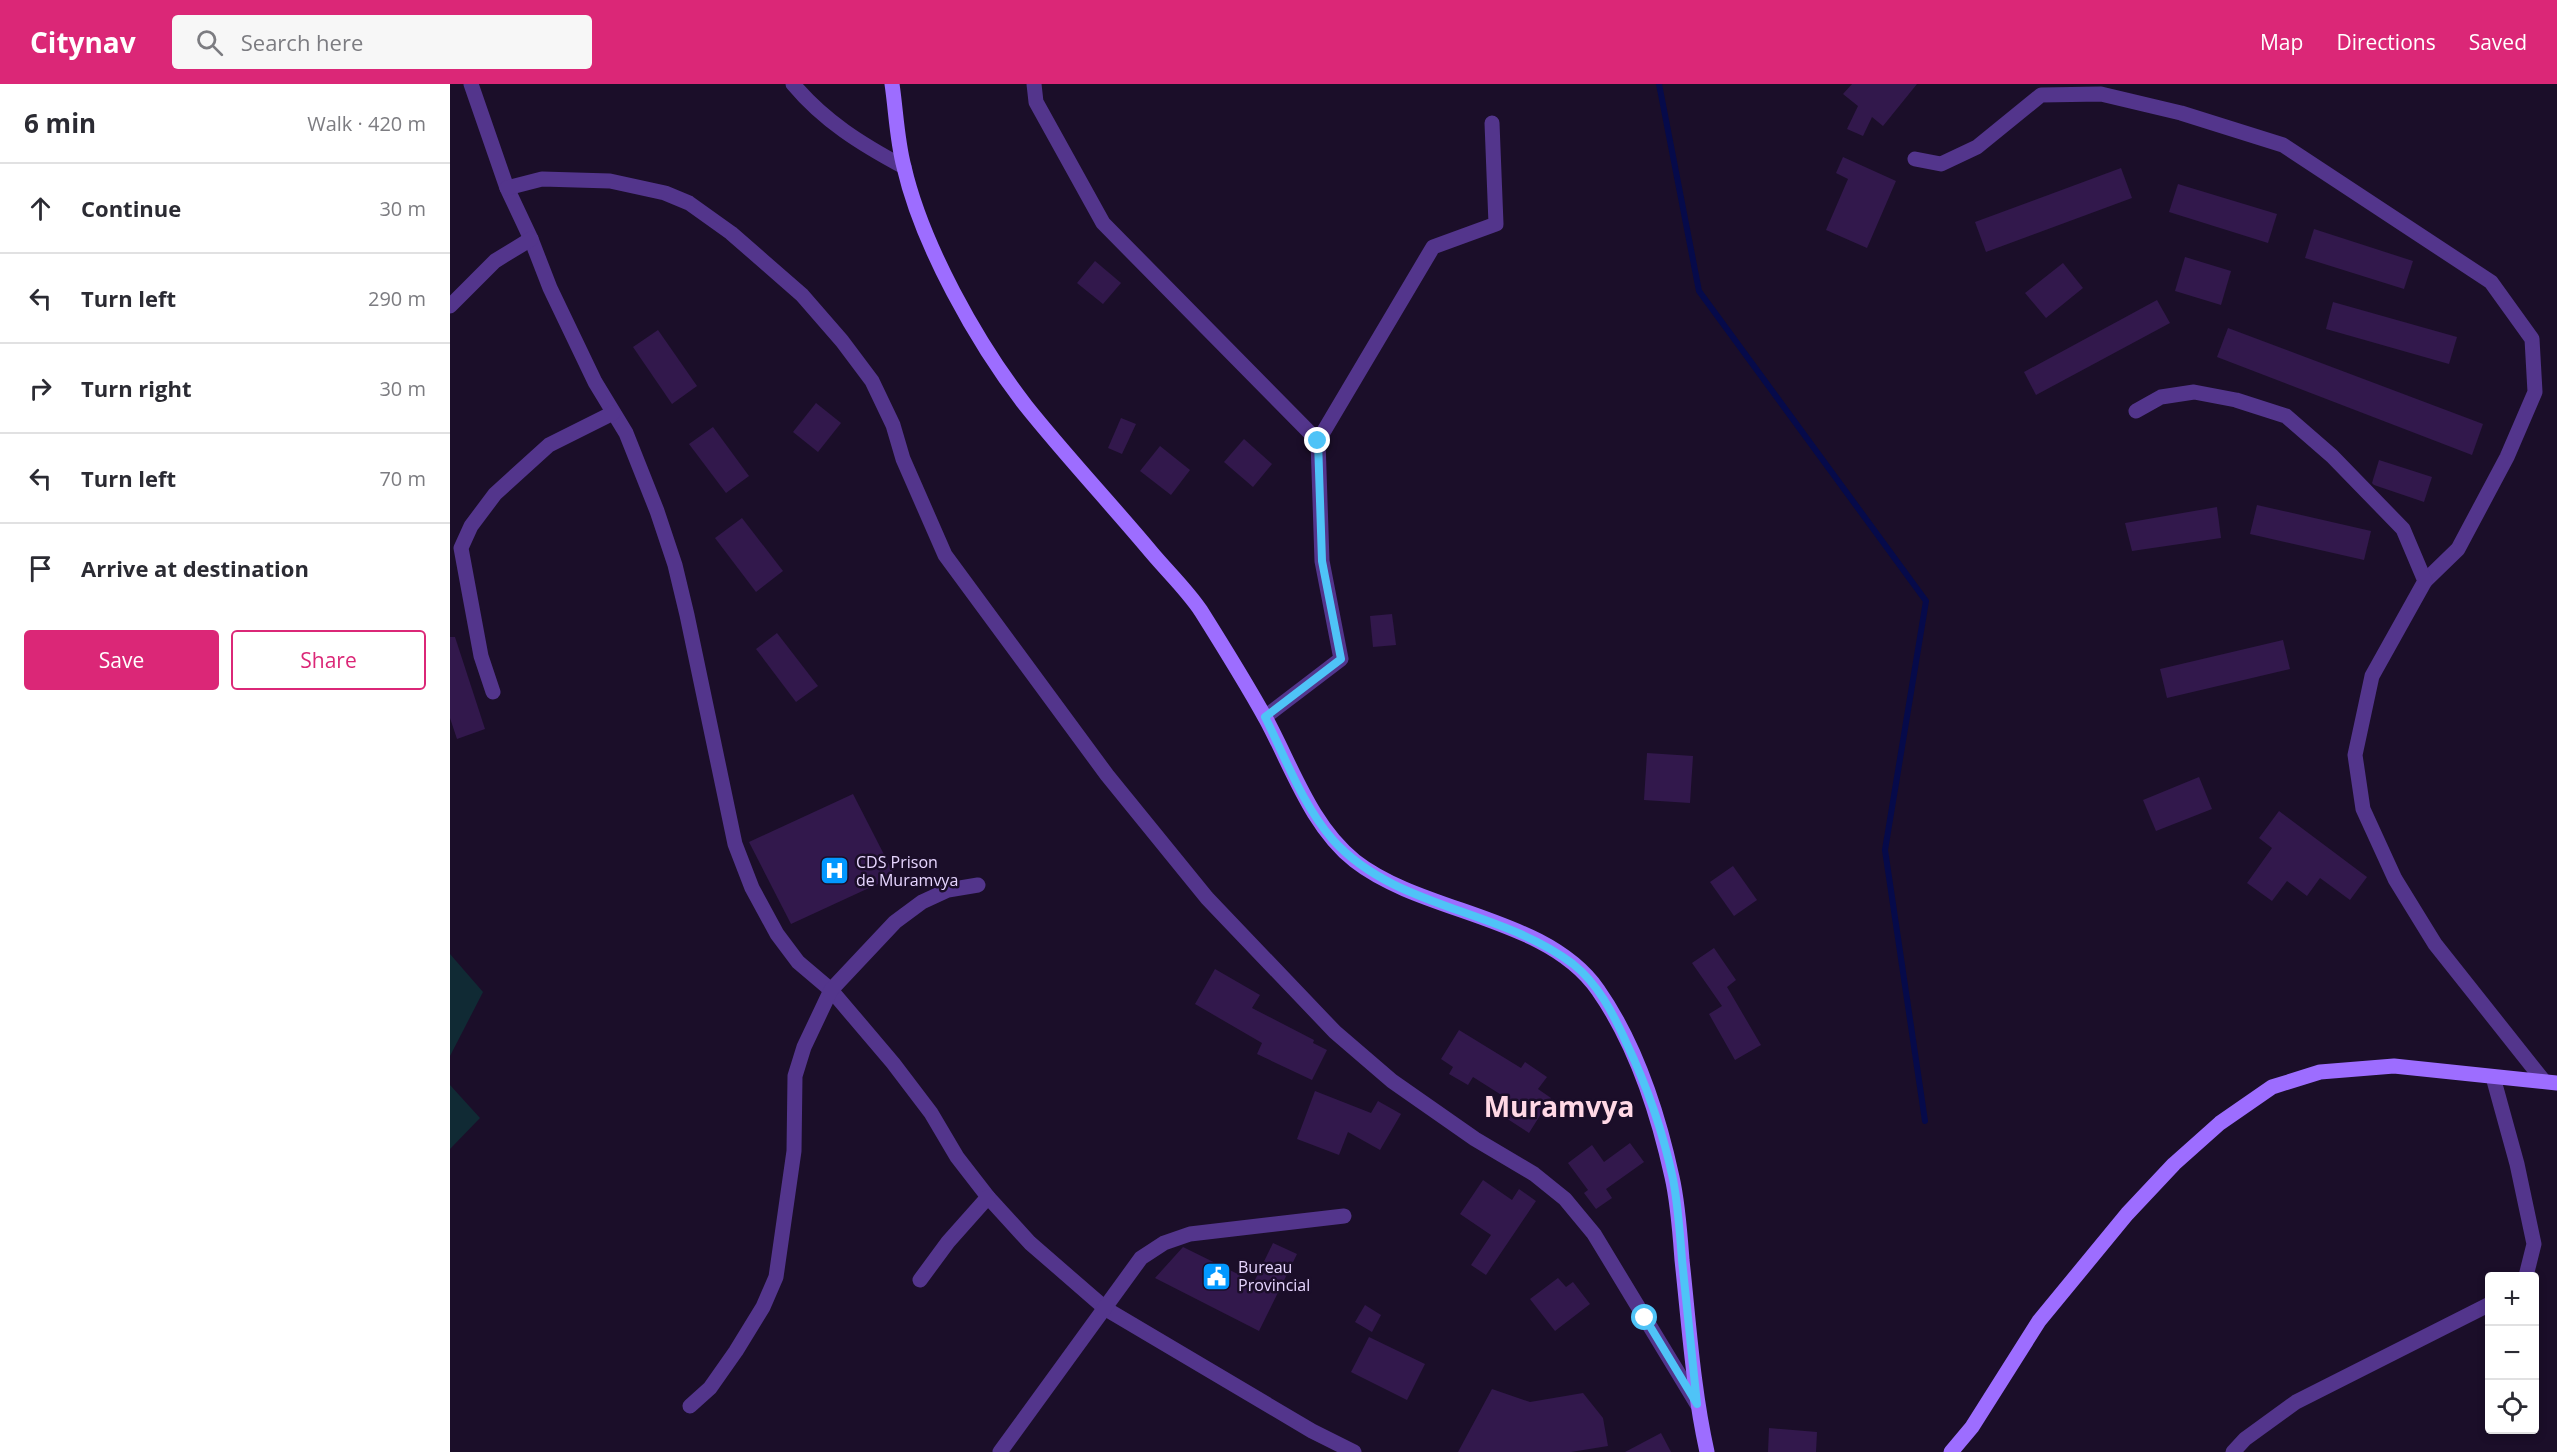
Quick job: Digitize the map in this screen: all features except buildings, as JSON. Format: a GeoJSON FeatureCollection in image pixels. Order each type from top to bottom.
{"type":"FeatureCollection","features":[{"type":"Feature","properties":{"kind":"main road"},"geometry":{"type":"LineString","coordinates":[[892,84],[904,167],[921,220],[949,281],[995,362],[1027,406],[1198,607],[1265,717],[1311,806],[1332,839],[1356,861],[1391,883],[1481,917],[1543,945],[1574,964],[1595,985],[1613,1014],[1639,1072],[1673,1179],[1697,1404],[1707,1452]]}},
{"type":"Feature","properties":{"kind":"main road"},"geometry":{"type":"LineString","coordinates":[[1951,1452],[1972,1427],[2039,1321],[2127,1214],[2174,1164],[2237,1111],[2272,1087],[2320,1072],[2394,1066],[2550,1081]]}},
{"type":"Feature","properties":{"kind":"street"},"geometry":{"type":"LineString","coordinates":[[471,84],[507,188],[555,299],[595,382],[626,433],[675,565],[735,844],[752,888],[777,934],[798,962],[831,990],[893,1063],[931,1113],[957,1157],[988,1197],[1030,1243],[1106,1309],[1312,1431],[1354,1452]]}},
{"type":"Feature","properties":{"kind":"street"},"geometry":{"type":"LineString","coordinates":[[793,84],[815,110],[862,144],[904,167]]}},
{"type":"Feature","properties":{"kind":"street"},"geometry":{"type":"LineString","coordinates":[[1034,84],[1036,102],[1103,223],[1318,441]]}},
{"type":"Feature","properties":{"kind":"street"},"geometry":{"type":"LineString","coordinates":[[1915,159],[1941,164],[1977,147],[2041,95],[2101,94],[2181,113],[2283,145],[2491,282],[2532,339],[2535,393],[2507,457],[2458,549],[2425,581],[2372,676],[2355,755],[2363,810],[2395,879],[2435,944],[2550,1081]]}},
{"type":"Feature","properties":{"kind":"street"},"geometry":{"type":"LineString","coordinates":[[1265,717],[1341,659],[1322,561],[1318,441],[1433,247],[1496,224],[1492,123]]}},
{"type":"Feature","properties":{"kind":"street"},"geometry":{"type":"LineString","coordinates":[[507,188],[542,179],[553,179],[610,181],[665,193],[689,203],[731,233],[802,296],[842,341],[872,381],[893,425],[903,459],[945,555],[1107,775],[1207,898],[1335,1032],[1392,1081],[1475,1139],[1534,1174],[1566,1199],[1594,1234],[1697,1404]]}},
{"type":"Feature","properties":{"kind":"street"},"geometry":{"type":"LineString","coordinates":[[450,306],[495,261],[531,239]]}},
{"type":"Feature","properties":{"kind":"street"},"geometry":{"type":"LineString","coordinates":[[2136,411],[2161,397],[2194,392],[2235,400],[2286,416],[2332,456],[2403,529],[2425,581]]}},
{"type":"Feature","properties":{"kind":"street"},"geometry":{"type":"LineString","coordinates":[[493,692],[481,656],[460,548],[471,526],[495,494],[549,445],[613,413]]}},
{"type":"Feature","properties":{"kind":"street"},"geometry":{"type":"LineString","coordinates":[[690,1406],[710,1388],[736,1351],[763,1307],[776,1277],[794,1151],[795,1076],[804,1047],[831,990],[895,922],[921,902],[948,890],[978,885]]}},
{"type":"Feature","properties":{"kind":"street"},"geometry":{"type":"LineString","coordinates":[[2493,1077],[2517,1164],[2534,1244],[2527,1272]]}},
{"type":"Feature","properties":{"kind":"street"},"geometry":{"type":"LineString","coordinates":[[920,1280],[948,1242],[988,1197]]}},
{"type":"Feature","properties":{"kind":"street"},"geometry":{"type":"LineString","coordinates":[[1000,1452],[1141,1258],[1164,1243],[1190,1234],[1232,1227],[1344,1216]]}},
{"type":"Feature","properties":{"kind":"street"},"geometry":{"type":"LineString","coordinates":[[2233,1452],[2245,1438],[2296,1402],[2485,1307]]}},
{"type":"Feature","properties":{"kind":"shaded area"},"geometry":{"type":"Polygon","coordinates":[[[450,954],[483,992],[450,1056],[450,954]]]}},
{"type":"Feature","properties":{"kind":"shaded area"},"geometry":{"type":"Polygon","coordinates":[[[450,1085],[480,1118],[450,1149],[450,1085]]]}},
{"type":"Feature","properties":{"kind":"waterway"},"geometry":{"type":"LineString","coordinates":[[1659,84],[1699,291],[1926,601],[1885,850],[1925,1121]]}},
{"type":"Feature","properties":{"kind":"place","name":"CDS Prison de Muramvya"},"geometry":{"type":"Point","coordinates":[835,871]}},
{"type":"Feature","properties":{"kind":"place","name":"Bureau Provincial"},"geometry":{"type":"Point","coordinates":[1217,1276]}},
{"type":"Feature","properties":{"kind":"district","name":"Muramvya"},"geometry":{"type":"Point","coordinates":[1559,1106]}},
{"type":"Feature","properties":{"kind":"route"},"geometry":{"type":"LineString","coordinates":[[1318,441],[1322,561],[1341,659],[1265,717],[1311,806],[1332,839],[1356,861],[1391,883],[1481,917],[1543,945],[1574,964],[1595,985],[1613,1014],[1636,1063],[1656,1119],[1673,1179],[1697,1404],[1645,1318]]}}]}
